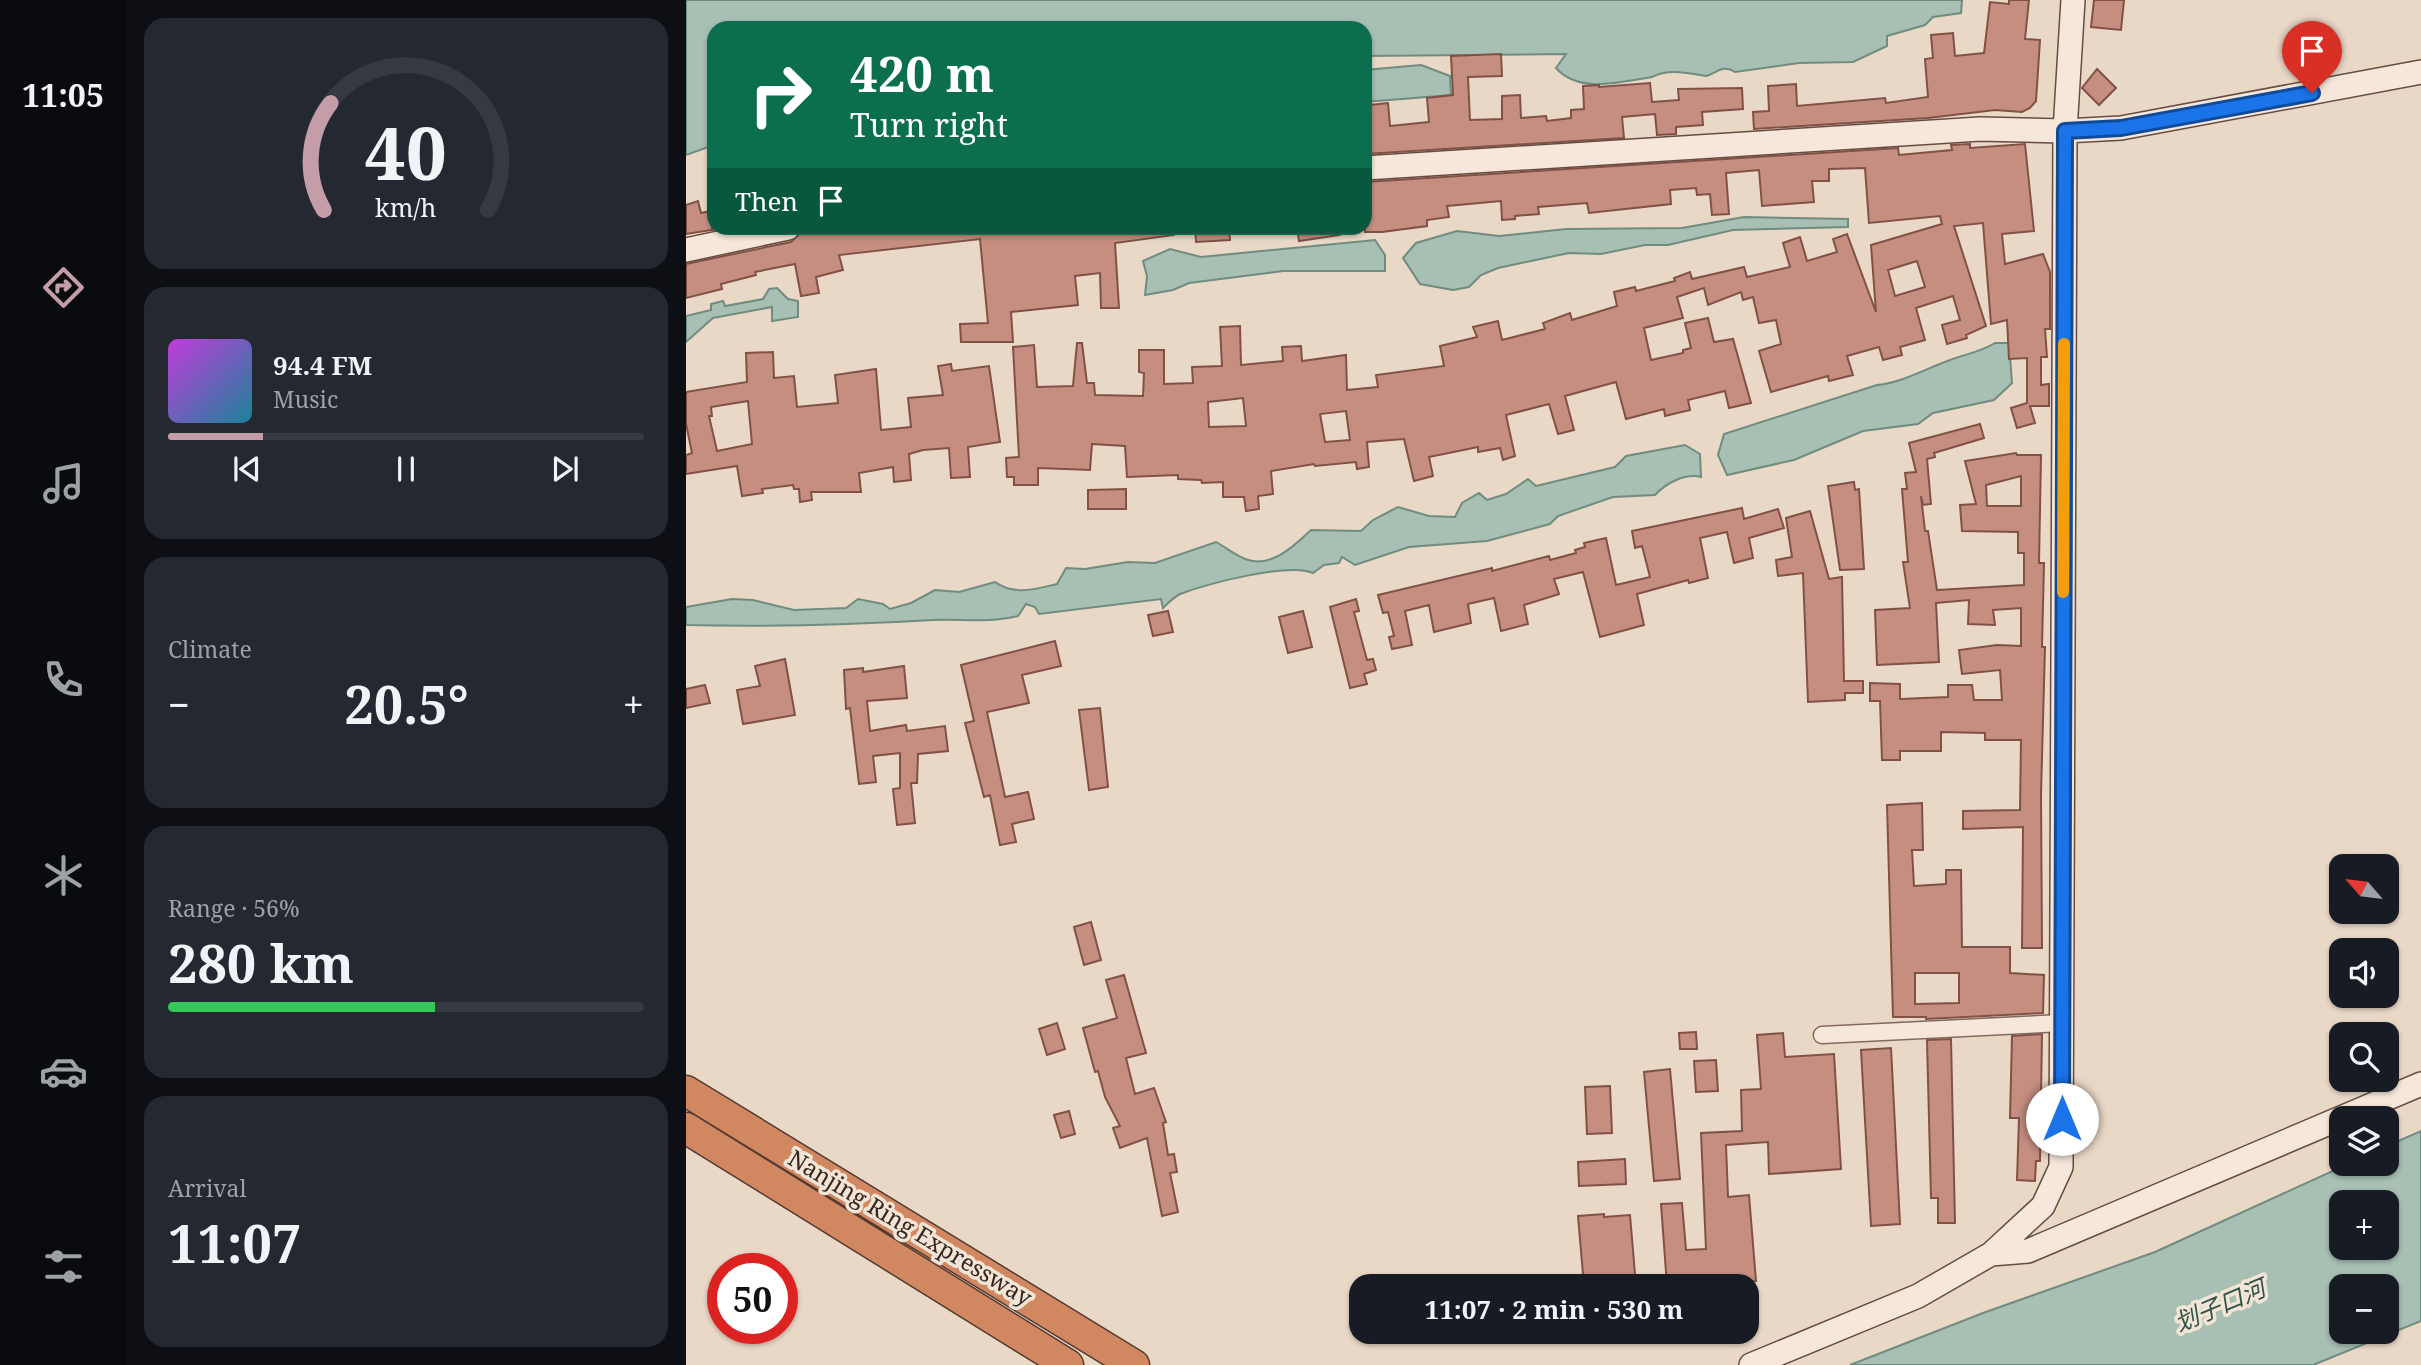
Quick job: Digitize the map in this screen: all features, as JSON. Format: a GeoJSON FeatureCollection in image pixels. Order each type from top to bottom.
{"type":"FeatureCollection","features":[{"type":"Feature","properties":{"kind":"highway","name":"Nanjing Ring Expressway"},"geometry":{"type":"LineString","coordinates":[[686,1091],[1135,1365]]}},
{"type":"Feature","properties":{"kind":"highway","name":"Nanjing Ring Expressway"},"geometry":{"type":"LineString","coordinates":[[686,1128],[1068,1365]]}},
{"type":"Feature","properties":{"kind":"street"},"geometry":{"type":"LineString","coordinates":[[1751,1365],[1918,1296],[1991,1254],[2043,1206],[2061,1167],[2065,131],[2073,0]]}},
{"type":"Feature","properties":{"kind":"street"},"geometry":{"type":"LineString","coordinates":[[1372,168],[1966,129],[2065,131],[2121,128],[2421,72]]}},
{"type":"Feature","properties":{"kind":"street"},"geometry":{"type":"LineString","coordinates":[[686,250],[756,235]]}},
{"type":"Feature","properties":{"kind":"street"},"geometry":{"type":"LineString","coordinates":[[1822,1035],[2062,1023]]}},
{"type":"Feature","properties":{"kind":"street"},"geometry":{"type":"LineString","coordinates":[[1991,1254],[2028,1251],[2421,1084]]}},
{"type":"Feature","properties":{"kind":"water"},"geometry":{"type":"Polygon","coordinates":[[[686,0],[1962,0],[1961,13],[1933,17],[1925,25],[1887,36],[1887,46],[1853,62],[1799,63],[1735,72],[1723,69],[1706,76],[1672,72],[1601,84],[1588,84],[1565,76],[1556,68],[1566,54],[1372,56],[1372,21],[707,21],[707,148],[686,155],[686,0]]]}},
{"type":"Feature","properties":{"kind":"water"},"geometry":{"type":"Polygon","coordinates":[[[1421,65],[1450,76],[1451,95],[1372,101],[1372,69],[1421,65]]]}},
{"type":"Feature","properties":{"kind":"water"},"geometry":{"type":"Polygon","coordinates":[[[1744,217],[1848,219],[1848,227],[1733,230],[1668,245],[1645,245],[1601,254],[1569,253],[1498,268],[1481,275],[1469,287],[1453,290],[1420,284],[1403,258],[1416,243],[1457,231],[1499,236],[1566,229],[1682,228],[1744,217]]]}},
{"type":"Feature","properties":{"kind":"water"},"geometry":{"type":"Polygon","coordinates":[[[1375,240],[1385,255],[1385,271],[1283,271],[1189,283],[1173,290],[1145,295],[1147,276],[1143,261],[1170,249],[1201,257],[1375,240]]]}},
{"type":"Feature","properties":{"kind":"water"},"geometry":{"type":"Polygon","coordinates":[[[777,288],[788,299],[798,301],[798,317],[772,321],[772,307],[713,318],[686,342],[686,316],[711,310],[711,304],[723,301],[725,306],[763,299],[769,289],[777,288]]]}},
{"type":"Feature","properties":{"kind":"water"},"geometry":{"type":"Polygon","coordinates":[[[1995,343],[2009,343],[2012,383],[1994,400],[1933,413],[1918,424],[1863,431],[1794,460],[1727,475],[1718,455],[1724,434],[1905,378],[1995,343]]]}},
{"type":"Feature","properties":{"kind":"water"},"geometry":{"type":"Polygon","coordinates":[[[1685,445],[1700,454],[1701,477],[1689,476],[1676,480],[1655,495],[1613,497],[1558,516],[1550,524],[1487,541],[1409,547],[1355,565],[1342,557],[1339,563],[1324,565],[1313,573],[1285,570],[1227,580],[1180,594],[1163,608],[1161,599],[1039,614],[1035,607],[1026,604],[1018,616],[986,620],[686,625],[686,607],[732,599],[753,600],[794,610],[846,608],[858,599],[883,604],[890,609],[911,603],[935,590],[959,592],[995,582],[1010,589],[1041,588],[1057,584],[1066,568],[1085,569],[1128,562],[1155,563],[1216,542],[1245,559],[1264,561],[1281,554],[1311,530],[1361,531],[1373,520],[1398,507],[1429,516],[1455,517],[1462,503],[1479,493],[1487,500],[1506,494],[1528,479],[1536,486],[1615,467],[1626,456],[1685,445]]]}},
{"type":"Feature","properties":{"kind":"water","name":"划子口河"},"geometry":{"type":"Polygon","coordinates":[[[2421,1131],[2421,1321],[2399,1330],[2399,1274],[2329,1274],[2329,1344],[2365,1344],[2313,1365],[1850,1365],[1983,1313],[2155,1252],[2329,1173],[2329,1176],[2399,1176],[2399,1141],[2421,1131]]]}},
{"type":"Feature","properties":{"kind":"building"},"geometry":{"type":"Polygon","coordinates":[[[2009,0],[2029,0],[2025,39],[2040,40],[2036,101],[2030,108],[2022,112],[1995,110],[1928,118],[1754,129],[1753,112],[1769,111],[1768,86],[1796,84],[1797,106],[1885,98],[1886,103],[1928,97],[1925,59],[1933,58],[1931,35],[1953,33],[1955,56],[1984,53],[1990,2],[2009,4],[2009,0]]]}},
{"type":"Feature","properties":{"kind":"building"},"geometry":{"type":"Polygon","coordinates":[[[2094,0],[2124,0],[2121,30],[2091,27],[2094,0]]]}},
{"type":"Feature","properties":{"kind":"building"},"geometry":{"type":"Polygon","coordinates":[[[1501,54],[1502,76],[1468,77],[1470,120],[1502,119],[1502,96],[1520,95],[1521,118],[1546,116],[1547,121],[1571,118],[1571,110],[1584,109],[1583,86],[1599,85],[1650,83],[1652,102],[1679,100],[1678,89],[1742,88],[1743,109],[1702,112],[1703,125],[1676,127],[1676,134],[1657,135],[1655,114],[1622,117],[1624,138],[1372,154],[1372,105],[1388,103],[1390,126],[1429,122],[1427,98],[1453,95],[1451,56],[1501,54]]]}},
{"type":"Feature","properties":{"kind":"building"},"geometry":{"type":"Polygon","coordinates":[[[2097,69],[2116,88],[2099,105],[2082,88],[2097,69]]]}},
{"type":"Feature","properties":{"kind":"building"},"geometry":{"type":"Polygon","coordinates":[[[1970,144],[1970,148],[2025,144],[2034,231],[2002,234],[2005,264],[2043,254],[2050,272],[2050,329],[2045,329],[2047,357],[2041,357],[2041,385],[2049,384],[2049,406],[2030,406],[2035,423],[2017,428],[2011,408],[2027,403],[2027,358],[2009,359],[2007,320],[1991,324],[1983,223],[1954,226],[1986,326],[1966,335],[1967,338],[1947,344],[1942,325],[1960,320],[1953,296],[1916,308],[1925,340],[1900,347],[1902,355],[1883,360],[1879,347],[1847,356],[1853,375],[1829,381],[1828,376],[1771,392],[1759,351],[1781,344],[1776,320],[1759,323],[1753,297],[1743,300],[1741,292],[1708,305],[1704,288],[1677,297],[1683,318],[1644,328],[1651,360],[1683,353],[1683,350],[1691,348],[1685,323],[1708,318],[1714,342],[1733,339],[1751,403],[1729,408],[1725,391],[1688,400],[1690,410],[1665,416],[1664,409],[1626,419],[1616,382],[1565,396],[1574,430],[1558,434],[1549,404],[1506,415],[1515,456],[1503,460],[1500,448],[1478,452],[1478,447],[1429,457],[1433,476],[1414,481],[1404,439],[1367,442],[1369,467],[1357,469],[1356,462],[1314,464],[1271,471],[1273,494],[1258,496],[1259,509],[1246,511],[1244,497],[1223,497],[1223,482],[1202,483],[1201,480],[1178,479],[1178,475],[1127,477],[1125,446],[1092,444],[1090,470],[1038,468],[1038,485],[1014,485],[1014,477],[1007,477],[1006,458],[1019,457],[1013,347],[1034,345],[1037,387],[1073,386],[1077,343],[1082,343],[1087,383],[1094,383],[1095,395],[1143,396],[1144,373],[1139,372],[1139,350],[1164,350],[1164,384],[1193,383],[1192,367],[1222,366],[1220,327],[1240,326],[1241,365],[1283,361],[1282,347],[1301,346],[1302,361],[1346,355],[1347,390],[1378,387],[1376,375],[1444,366],[1440,346],[1477,337],[1473,327],[1498,321],[1502,340],[1545,329],[1543,323],[1570,313],[1572,320],[1617,306],[1614,292],[1635,287],[1636,291],[1675,281],[1674,278],[1690,272],[1692,279],[1744,267],[1747,277],[1790,267],[1783,243],[1800,237],[1807,261],[1837,252],[1833,239],[1847,234],[1876,312],[1871,245],[1942,224],[1940,216],[1869,223],[1865,168],[1829,169],[1829,181],[1812,181],[1814,202],[1762,206],[1759,170],[1726,173],[1729,214],[1712,215],[1710,194],[1697,195],[1696,188],[1670,190],[1671,204],[1589,213],[1587,203],[1538,207],[1539,214],[1502,220],[1501,201],[1447,206],[1449,217],[1427,220],[1427,226],[1372,232],[1372,182],[1898,148],[1899,155],[1952,150],[1951,145],[1970,144]],[[1917,261],[1888,270],[1895,296],[1925,287],[1917,261]],[[1243,398],[1208,402],[1209,427],[1246,426],[1243,398]],[[1346,411],[1320,414],[1325,442],[1350,440],[1346,411]]]}},
{"type":"Feature","properties":{"kind":"building"},"geometry":{"type":"Polygon","coordinates":[[[698,201],[701,213],[707,212],[707,231],[686,234],[686,205],[698,201]]]}},
{"type":"Feature","properties":{"kind":"building"},"geometry":{"type":"Polygon","coordinates":[[[798,235],[1174,235],[1115,243],[1119,308],[1101,308],[1100,273],[1075,276],[1078,305],[1011,312],[1013,342],[961,342],[960,324],[988,323],[980,239],[839,255],[843,270],[816,277],[819,293],[801,296],[795,264],[755,272],[756,275],[721,284],[722,289],[686,298],[686,264],[791,242],[798,235]]]}},
{"type":"Feature","properties":{"kind":"building"},"geometry":{"type":"Polygon","coordinates":[[[1196,235],[1230,235],[1230,240],[1196,242],[1196,235]]]}},
{"type":"Feature","properties":{"kind":"building"},"geometry":{"type":"Polygon","coordinates":[[[1298,235],[1340,235],[1299,241],[1298,235]]]}},
{"type":"Feature","properties":{"kind":"building"},"geometry":{"type":"Polygon","coordinates":[[[773,352],[774,378],[794,376],[797,407],[838,403],[835,375],[876,369],[881,430],[911,427],[908,398],[943,395],[938,366],[951,364],[952,371],[989,366],[1000,442],[968,447],[970,477],[951,478],[949,448],[923,450],[909,454],[911,480],[894,482],[893,467],[859,473],[861,492],[811,492],[812,500],[800,502],[799,489],[794,489],[793,485],[762,489],[763,493],[742,496],[737,466],[686,474],[686,455],[692,453],[686,424],[686,392],[747,382],[746,353],[773,352]],[[748,401],[711,407],[712,416],[709,416],[717,451],[752,444],[748,401]]]}},
{"type":"Feature","properties":{"kind":"building"},"geometry":{"type":"Polygon","coordinates":[[[1980,424],[1984,438],[1934,453],[1935,457],[1927,459],[1931,504],[1923,505],[1921,496],[1937,590],[2024,585],[2024,553],[2018,553],[2018,532],[1962,531],[1960,505],[1976,504],[1965,461],[2016,453],[2041,455],[2039,563],[2044,563],[2042,647],[2045,647],[2041,795],[2042,948],[2022,948],[2023,827],[1963,829],[1963,811],[2020,810],[2021,740],[1985,740],[1985,733],[1941,732],[1941,751],[1900,751],[1900,760],[1882,760],[1880,701],[1870,701],[1870,683],[1900,684],[1900,699],[1948,697],[1948,685],[1972,685],[1974,700],[2002,700],[2000,670],[1962,674],[1959,650],[1997,645],[2021,646],[2021,608],[1993,610],[1995,625],[1968,624],[1969,600],[1936,603],[1939,662],[1877,665],[1875,610],[1910,608],[1903,562],[1908,562],[1902,489],[1907,489],[1905,473],[1916,472],[1909,443],[1980,424]],[[2021,476],[1986,485],[1987,506],[2021,506],[2021,476]]]}},
{"type":"Feature","properties":{"kind":"building"},"geometry":{"type":"Polygon","coordinates":[[[1854,482],[1855,490],[1859,489],[1864,569],[1840,570],[1828,486],[1854,482]]]}},
{"type":"Feature","properties":{"kind":"building"},"geometry":{"type":"Polygon","coordinates":[[[1126,489],[1126,509],[1088,509],[1088,490],[1126,489]]]}},
{"type":"Feature","properties":{"kind":"building"},"geometry":{"type":"Polygon","coordinates":[[[1742,508],[1744,519],[1778,509],[1784,528],[1749,538],[1753,558],[1734,563],[1727,532],[1700,538],[1708,578],[1689,583],[1688,580],[1637,594],[1644,625],[1600,637],[1583,572],[1554,579],[1559,594],[1524,605],[1528,624],[1501,631],[1494,598],[1468,604],[1471,623],[1434,632],[1429,605],[1405,611],[1412,645],[1392,649],[1389,637],[1394,636],[1388,612],[1383,613],[1378,595],[1549,556],[1550,560],[1576,553],[1575,550],[1585,547],[1584,543],[1606,538],[1616,585],[1650,577],[1642,546],[1635,548],[1632,531],[1742,508]]]}},
{"type":"Feature","properties":{"kind":"building"},"geometry":{"type":"Polygon","coordinates":[[[1810,511],[1829,579],[1842,577],[1844,681],[1863,681],[1863,693],[1845,693],[1845,700],[1808,702],[1803,573],[1778,576],[1776,560],[1792,557],[1786,518],[1810,511]]]}},
{"type":"Feature","properties":{"kind":"building"},"geometry":{"type":"Polygon","coordinates":[[[1356,599],[1359,611],[1354,612],[1367,660],[1373,659],[1376,670],[1364,674],[1367,684],[1350,688],[1330,607],[1356,599]]]}},
{"type":"Feature","properties":{"kind":"building"},"geometry":{"type":"Polygon","coordinates":[[[1168,611],[1173,632],[1153,636],[1148,615],[1168,611]]]}},
{"type":"Feature","properties":{"kind":"building"},"geometry":{"type":"Polygon","coordinates":[[[1303,611],[1312,647],[1288,653],[1279,617],[1303,611]]]}},
{"type":"Feature","properties":{"kind":"building"},"geometry":{"type":"Polygon","coordinates":[[[1055,641],[1061,666],[1022,675],[1029,703],[987,712],[1005,797],[1028,792],[1034,819],[1012,824],[1016,842],[1000,845],[990,795],[984,797],[965,723],[974,721],[961,665],[1055,641]]]}},
{"type":"Feature","properties":{"kind":"building"},"geometry":{"type":"Polygon","coordinates":[[[785,659],[795,715],[743,724],[737,690],[760,686],[755,666],[785,659]]]}},
{"type":"Feature","properties":{"kind":"building"},"geometry":{"type":"Polygon","coordinates":[[[904,666],[907,698],[867,701],[870,731],[906,725],[907,731],[945,726],[948,751],[918,754],[917,783],[911,783],[915,823],[897,825],[893,789],[900,788],[900,753],[873,756],[876,782],[859,784],[850,708],[846,709],[844,670],[863,668],[863,672],[904,666]]]}},
{"type":"Feature","properties":{"kind":"building"},"geometry":{"type":"Polygon","coordinates":[[[705,685],[710,703],[686,708],[686,689],[705,685]]]}},
{"type":"Feature","properties":{"kind":"building"},"geometry":{"type":"Polygon","coordinates":[[[1100,708],[1108,787],[1089,790],[1079,710],[1100,708]]]}},
{"type":"Feature","properties":{"kind":"building"},"geometry":{"type":"Polygon","coordinates":[[[1922,803],[1923,850],[1912,850],[1914,886],[1946,884],[1946,870],[1961,870],[1962,947],[2010,947],[2010,973],[2044,975],[2043,1013],[1926,1019],[1893,1017],[1887,805],[1922,803]],[[1915,973],[1915,1004],[1959,1003],[1959,973],[1915,973]]]}},
{"type":"Feature","properties":{"kind":"building"},"geometry":{"type":"Polygon","coordinates":[[[1091,922],[1101,960],[1084,965],[1074,927],[1091,922]]]}},
{"type":"Feature","properties":{"kind":"building"},"geometry":{"type":"Polygon","coordinates":[[[1124,975],[1146,1053],[1126,1058],[1135,1094],[1154,1088],[1166,1122],[1163,1123],[1168,1155],[1174,1154],[1177,1172],[1170,1173],[1178,1212],[1162,1216],[1147,1138],[1120,1148],[1113,1128],[1120,1126],[1105,1097],[1098,1071],[1095,1072],[1083,1028],[1117,1018],[1106,980],[1124,975]]]}},
{"type":"Feature","properties":{"kind":"building"},"geometry":{"type":"Polygon","coordinates":[[[1057,1023],[1065,1049],[1047,1055],[1039,1029],[1057,1023]]]}},
{"type":"Feature","properties":{"kind":"building"},"geometry":{"type":"Polygon","coordinates":[[[1696,1032],[1697,1049],[1680,1049],[1679,1033],[1696,1032]]]}},
{"type":"Feature","properties":{"kind":"building"},"geometry":{"type":"Polygon","coordinates":[[[1783,1033],[1785,1057],[1834,1054],[1841,1169],[1769,1174],[1768,1142],[1726,1145],[1728,1197],[1749,1195],[1755,1274],[1666,1274],[1661,1204],[1682,1203],[1686,1250],[1706,1249],[1701,1133],[1742,1131],[1741,1090],[1761,1089],[1757,1035],[1783,1033]]]}},
{"type":"Feature","properties":{"kind":"building"},"geometry":{"type":"Polygon","coordinates":[[[2042,1034],[2040,1161],[2036,1161],[2035,1181],[2017,1180],[2019,1118],[2010,1118],[2012,1036],[2042,1034]]]}},
{"type":"Feature","properties":{"kind":"building"},"geometry":{"type":"Polygon","coordinates":[[[1951,1039],[1955,1223],[1938,1223],[1938,1198],[1931,1198],[1927,1040],[1951,1039]]]}},
{"type":"Feature","properties":{"kind":"building"},"geometry":{"type":"Polygon","coordinates":[[[1891,1048],[1900,1224],[1871,1226],[1861,1050],[1891,1048]]]}},
{"type":"Feature","properties":{"kind":"building"},"geometry":{"type":"Polygon","coordinates":[[[1716,1060],[1718,1091],[1696,1092],[1694,1061],[1716,1060]]]}},
{"type":"Feature","properties":{"kind":"building"},"geometry":{"type":"Polygon","coordinates":[[[1670,1069],[1680,1179],[1654,1181],[1644,1072],[1670,1069]]]}},
{"type":"Feature","properties":{"kind":"building"},"geometry":{"type":"Polygon","coordinates":[[[1610,1086],[1612,1133],[1587,1134],[1585,1087],[1610,1086]]]}},
{"type":"Feature","properties":{"kind":"building"},"geometry":{"type":"Polygon","coordinates":[[[1069,1111],[1075,1134],[1061,1138],[1054,1115],[1069,1111]]]}},
{"type":"Feature","properties":{"kind":"building"},"geometry":{"type":"Polygon","coordinates":[[[1625,1159],[1626,1184],[1579,1186],[1578,1162],[1625,1159]]]}},
{"type":"Feature","properties":{"kind":"building"},"geometry":{"type":"Polygon","coordinates":[[[1630,1215],[1635,1274],[1583,1274],[1578,1216],[1630,1215]]]}},
{"type":"Feature","properties":{"kind":"slow traffic"},"geometry":{"type":"LineString","coordinates":[[2063,592],[2064,344]]}},
{"type":"Feature","properties":{"kind":"route"},"geometry":{"type":"LineString","coordinates":[[2062,1119],[2065,131],[2121,128],[2312,93]]}}]}
